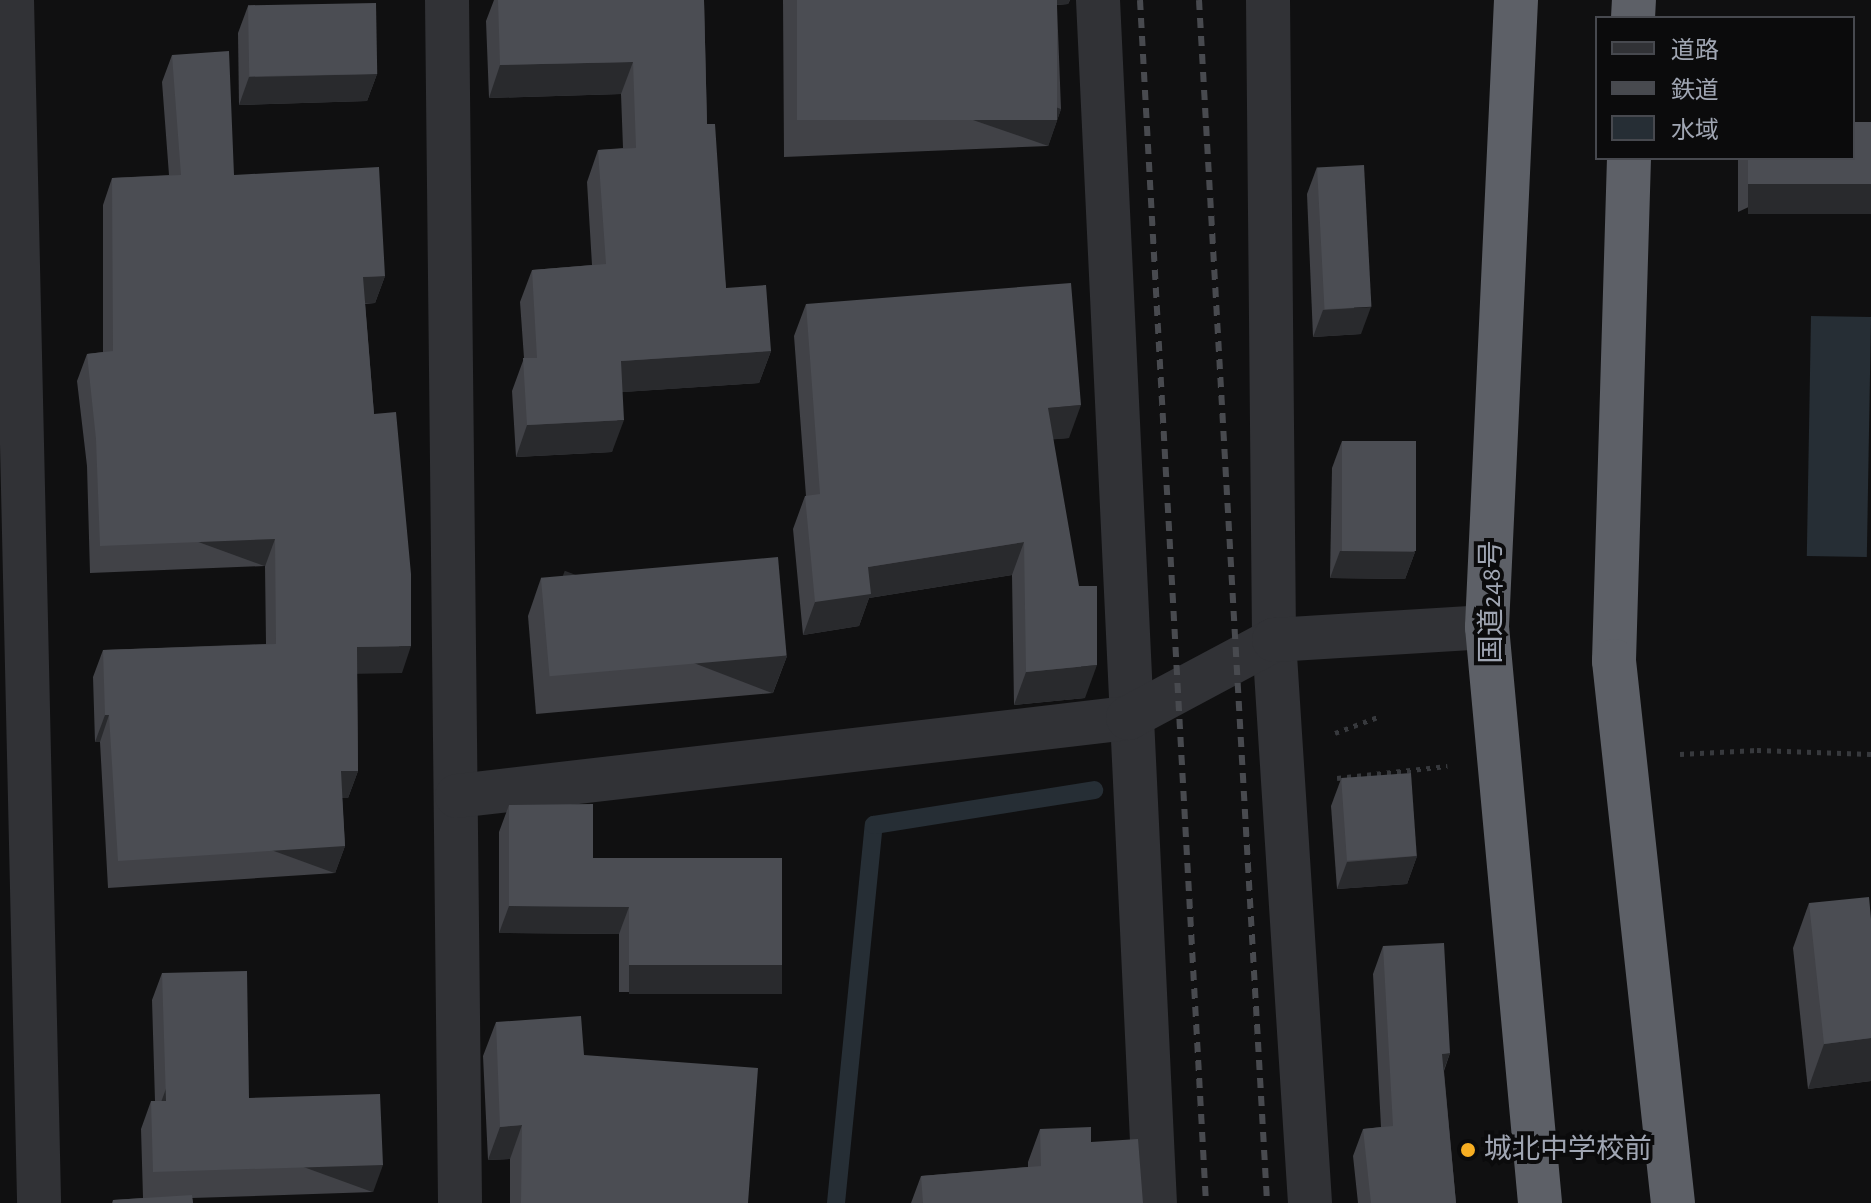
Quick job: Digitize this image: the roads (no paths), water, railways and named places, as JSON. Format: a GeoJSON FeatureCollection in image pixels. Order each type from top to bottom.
{"type":"FeatureCollection","features":[{"type":"Feature","properties":{"kind":"highway","name":"国道248号"},"geometry":{"type":"LineString","coordinates":[[1516,0],[1487,627],[1540,1203]]}},
{"type":"Feature","properties":{"kind":"highway"},"geometry":{"type":"LineString","coordinates":[[1629,160],[1614,661],[1673,1203]]}},
{"type":"Feature","properties":{"kind":"street"},"geometry":{"type":"LineString","coordinates":[[12,0],[39,1203]]}},
{"type":"Feature","properties":{"kind":"street"},"geometry":{"type":"LineString","coordinates":[[447,0],[460,1203]]}},
{"type":"Feature","properties":{"kind":"street"},"geometry":{"type":"LineString","coordinates":[[1098,0],[1128,718],[1155,1203]]}},
{"type":"Feature","properties":{"kind":"street"},"geometry":{"type":"LineString","coordinates":[[1268,0],[1274,640],[1310,1203]]}},
{"type":"Feature","properties":{"kind":"street"},"geometry":{"type":"LineString","coordinates":[[457,796],[1128,718],[1274,640],[1487,627]]}},
{"type":"Feature","properties":{"kind":"water"},"geometry":{"type":"Polygon","coordinates":[[[1811,316],[1871,317],[1867,557],[1807,556],[1811,316]]]}},
{"type":"Feature","properties":{"kind":"waterway"},"geometry":{"type":"LineString","coordinates":[[836,1203],[874,825],[1094,790]]}},
{"type":"Feature","properties":{"kind":"railway"},"geometry":{"type":"LineString","coordinates":[[1140,0],[1206,1203]]}},
{"type":"Feature","properties":{"kind":"railway"},"geometry":{"type":"LineString","coordinates":[[1199,0],[1267,1203]]}},
{"type":"Feature","properties":{"kind":"place","name":"城北中学校前"},"geometry":{"type":"Point","coordinates":[1468,1150]}}]}
